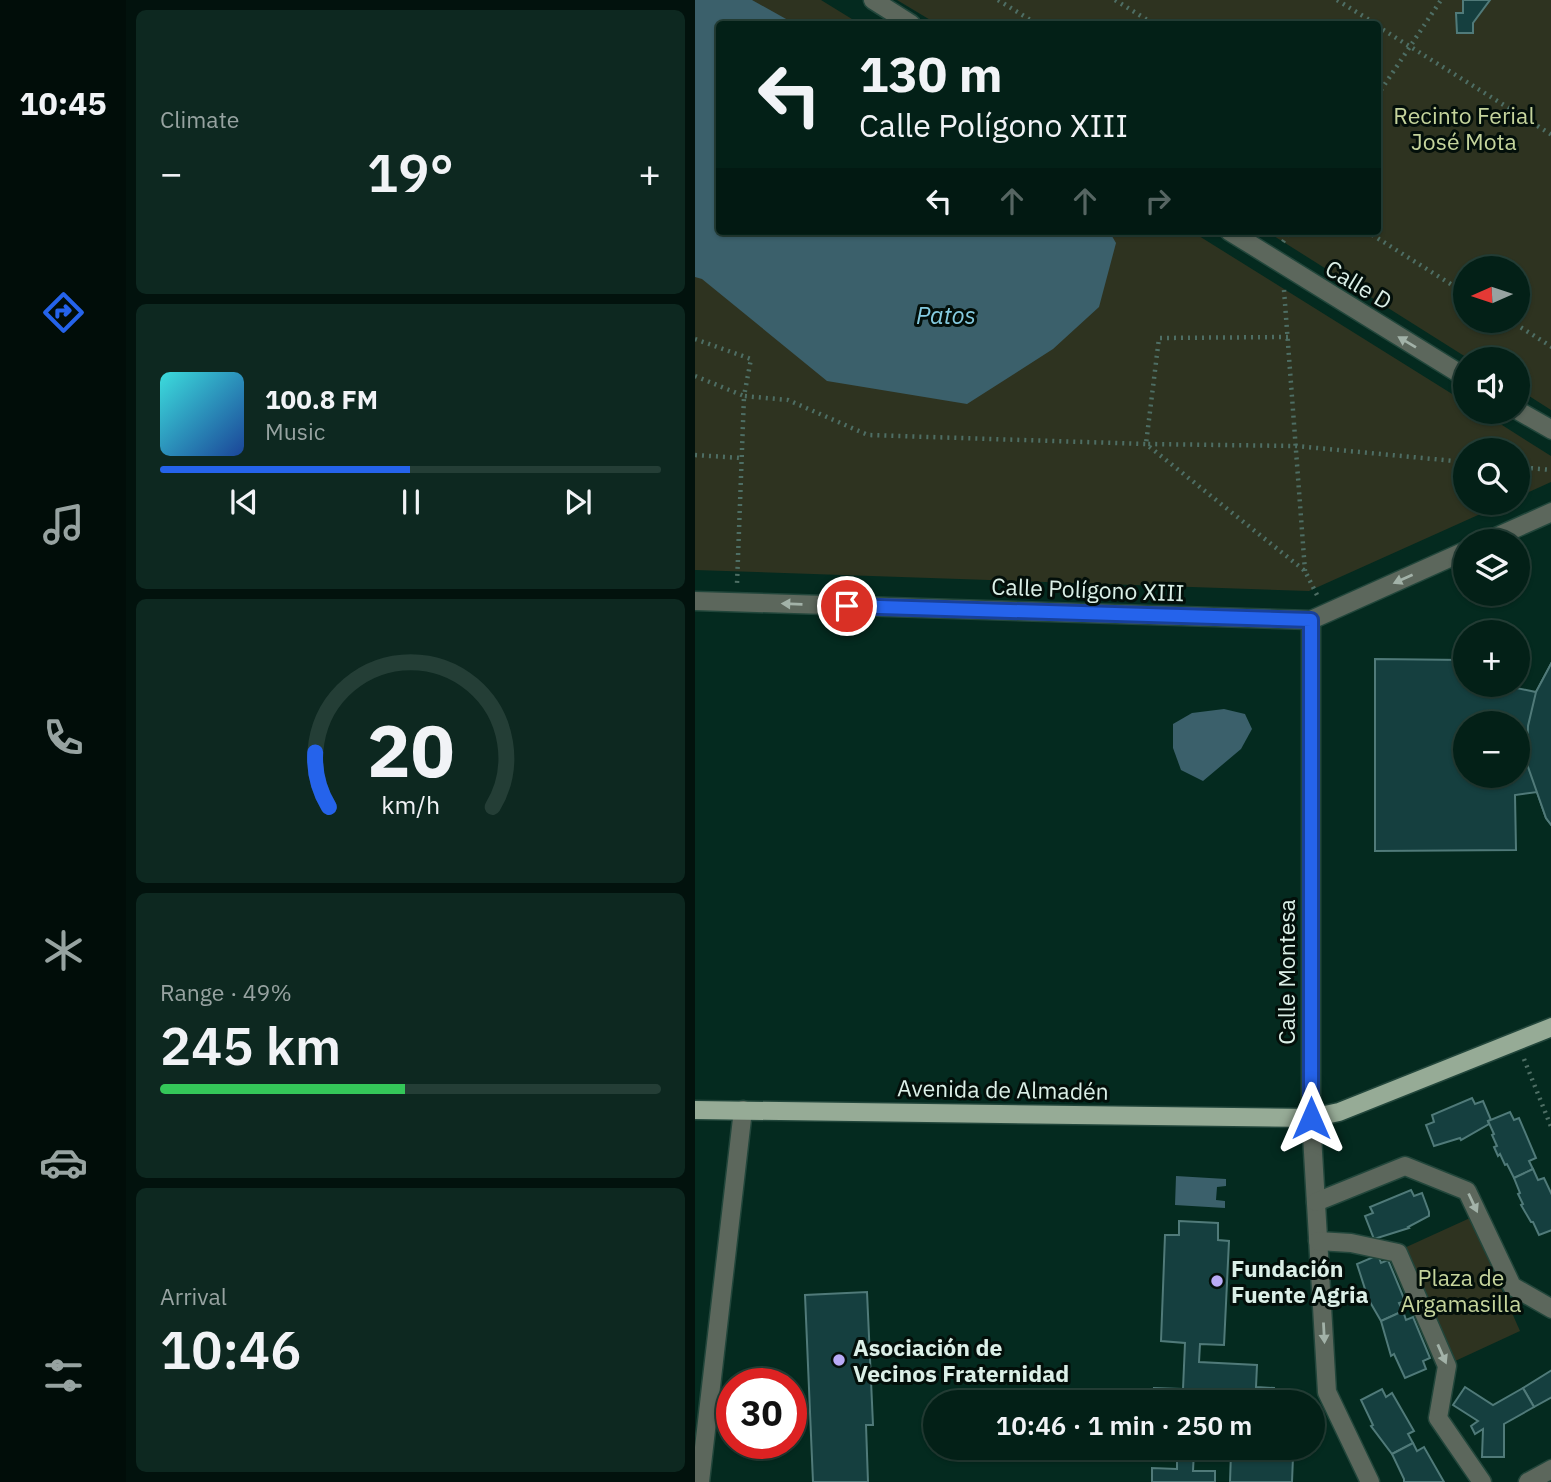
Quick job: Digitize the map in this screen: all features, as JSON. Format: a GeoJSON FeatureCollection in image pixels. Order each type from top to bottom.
{"type":"FeatureCollection","features":[{"type":"Feature","properties":{"kind":"main road","name":"Avenida de Almadén"},"geometry":{"type":"LineString","coordinates":[[695,1110],[1311,1118],[1339,1112],[1551,1027]]}},
{"type":"Feature","properties":{"kind":"street"},"geometry":{"type":"LineString","coordinates":[[873,0],[906,21]]}},
{"type":"Feature","properties":{"kind":"street","name":"Calle D"},"geometry":{"type":"LineString","coordinates":[[1235,235],[1453,370]]}},
{"type":"Feature","properties":{"kind":"street"},"geometry":{"type":"LineString","coordinates":[[1530,418],[1551,430]]}},
{"type":"Feature","properties":{"kind":"street"},"geometry":{"type":"LineString","coordinates":[[1513,529],[1551,512]]}},
{"type":"Feature","properties":{"kind":"street","name":"Calle Polígono XIII"},"geometry":{"type":"LineString","coordinates":[[695,601],[1319,616],[1453,556]]}},
{"type":"Feature","properties":{"kind":"street","name":"Calle Montesa"},"geometry":{"type":"LineString","coordinates":[[1319,616],[1311,1118],[1318,1241],[1327,1392],[1370,1482]]}},
{"type":"Feature","properties":{"kind":"street"},"geometry":{"type":"LineString","coordinates":[[700,1482],[743,1110]]}},
{"type":"Feature","properties":{"kind":"street"},"geometry":{"type":"LineString","coordinates":[[1316,1202],[1405,1166],[1467,1191],[1512,1286],[1551,1309]]}},
{"type":"Feature","properties":{"kind":"street"},"geometry":{"type":"LineString","coordinates":[[1318,1241],[1351,1242],[1398,1253],[1447,1366],[1438,1418],[1482,1482]]}},
{"type":"Feature","properties":{"kind":"street"},"geometry":{"type":"LineString","coordinates":[[1528,1482],[1551,1469]]}},
{"type":"Feature","properties":{"kind":"path"},"geometry":{"type":"LineString","coordinates":[[998,0],[1032,21]]}},
{"type":"Feature","properties":{"kind":"path"},"geometry":{"type":"LineString","coordinates":[[1115,0],[1148,21]]}},
{"type":"Feature","properties":{"kind":"path"},"geometry":{"type":"LineString","coordinates":[[1337,0],[1371,21]]}},
{"type":"Feature","properties":{"kind":"path"},"geometry":{"type":"LineString","coordinates":[[1381,90],[1441,0]]}},
{"type":"Feature","properties":{"kind":"path"},"geometry":{"type":"LineString","coordinates":[[1381,28],[1551,135]]}},
{"type":"Feature","properties":{"kind":"path"},"geometry":{"type":"LineString","coordinates":[[1372,235],[1453,285]]}},
{"type":"Feature","properties":{"kind":"path"},"geometry":{"type":"LineString","coordinates":[[1283,266],[1305,571],[1319,616]]}},
{"type":"Feature","properties":{"kind":"path"},"geometry":{"type":"LineString","coordinates":[[1529,333],[1551,347]]}},
{"type":"Feature","properties":{"kind":"path"},"geometry":{"type":"LineString","coordinates":[[1146,444],[1159,338],[1288,337]]}},
{"type":"Feature","properties":{"kind":"path"},"geometry":{"type":"LineString","coordinates":[[695,340],[751,359],[744,396],[737,603]]}},
{"type":"Feature","properties":{"kind":"path"},"geometry":{"type":"LineString","coordinates":[[695,376],[744,396],[788,400],[868,435],[1296,446],[1453,461]]}},
{"type":"Feature","properties":{"kind":"path"},"geometry":{"type":"LineString","coordinates":[[1146,444],[1305,571]]}},
{"type":"Feature","properties":{"kind":"path"},"geometry":{"type":"LineString","coordinates":[[695,455],[741,458]]}},
{"type":"Feature","properties":{"kind":"path"},"geometry":{"type":"LineString","coordinates":[[1530,468],[1551,470]]}},
{"type":"Feature","properties":{"kind":"path"},"geometry":{"type":"LineString","coordinates":[[1517,1042],[1551,1129]]}},
{"type":"Feature","properties":{"kind":"green space"},"geometry":{"type":"Polygon","coordinates":[[[695,0],[821,0],[855,21],[716,21],[716,235],[1197,235],[1453,395],[1453,424],[1501,424],[1523,438],[1453,438],[1453,515],[1478,515],[1309,591],[695,570],[695,0]]]}},
{"type":"Feature","properties":{"kind":"green space","name":"Recinto Ferial José Mota"},"geometry":{"type":"Polygon","coordinates":[[[897,0],[1551,0],[1551,410],[1530,397],[1530,347],[1453,349],[1272,235],[1381,235],[1381,21],[932,21],[897,0]]]}},
{"type":"Feature","properties":{"kind":"green space"},"geometry":{"type":"Polygon","coordinates":[[[1530,443],[1551,456],[1551,482],[1530,492],[1530,443]]]}},
{"type":"Feature","properties":{"kind":"green space","name":"Plaza de Argamasilla"},"geometry":{"type":"Polygon","coordinates":[[[1470,1218],[1520,1331],[1453,1362],[1402,1249],[1470,1218]]]}},
{"type":"Feature","properties":{"kind":"water","name":"Patos"},"geometry":{"type":"Polygon","coordinates":[[[695,0],[752,0],[790,21],[716,21],[716,235],[1111,235],[1116,243],[1099,307],[1053,349],[967,404],[827,381],[702,279],[695,277],[695,0]]]}},
{"type":"Feature","properties":{"kind":"water"},"geometry":{"type":"Polygon","coordinates":[[[1224,709],[1245,714],[1252,729],[1241,749],[1203,781],[1181,770],[1173,748],[1173,724],[1192,713],[1224,709]]]}},
{"type":"Feature","properties":{"kind":"water"},"geometry":{"type":"Polygon","coordinates":[[[1176,1176],[1226,1179],[1226,1186],[1217,1187],[1216,1200],[1225,1201],[1225,1208],[1175,1205],[1176,1176]]]}},
{"type":"Feature","properties":{"kind":"building"},"geometry":{"type":"Polygon","coordinates":[[[1463,0],[1490,0],[1473,23],[1473,33],[1457,33],[1456,13],[1463,13],[1463,0]]]}},
{"type":"Feature","properties":{"kind":"building"},"geometry":{"type":"Polygon","coordinates":[[[1375,659],[1453,660],[1453,697],[1530,697],[1530,691],[1536,692],[1552,662],[1552,826],[1546,818],[1537,792],[1515,795],[1516,850],[1375,851],[1375,659]]]}},
{"type":"Feature","properties":{"kind":"building"},"geometry":{"type":"Polygon","coordinates":[[[1552,662],[1552,826],[1546,818],[1530,773],[1530,718],[1536,692],[1552,662]]]}},
{"type":"Feature","properties":{"kind":"building"},"geometry":{"type":"Polygon","coordinates":[[[1472,1098],[1475,1104],[1483,1101],[1491,1120],[1488,1121],[1489,1124],[1461,1140],[1460,1138],[1434,1146],[1426,1125],[1434,1122],[1432,1115],[1472,1098]]]}},
{"type":"Feature","properties":{"kind":"building"},"geometry":{"type":"Polygon","coordinates":[[[1510,1112],[1514,1120],[1519,1118],[1536,1158],[1529,1161],[1533,1169],[1514,1178],[1500,1154],[1498,1156],[1494,1147],[1497,1146],[1492,1135],[1494,1134],[1488,1121],[1510,1112]]]}},
{"type":"Feature","properties":{"kind":"building"},"geometry":{"type":"Polygon","coordinates":[[[1533,1169],[1538,1180],[1544,1178],[1552,1195],[1552,1230],[1539,1235],[1521,1205],[1523,1204],[1514,1178],[1533,1169]]]}},
{"type":"Feature","properties":{"kind":"building"},"geometry":{"type":"Polygon","coordinates":[[[1411,1190],[1414,1196],[1422,1193],[1429,1216],[1409,1228],[1374,1239],[1365,1216],[1373,1213],[1370,1207],[1411,1190]]]}},
{"type":"Feature","properties":{"kind":"building"},"geometry":{"type":"Polygon","coordinates":[[[1179,1221],[1218,1223],[1218,1240],[1229,1241],[1224,1345],[1200,1344],[1199,1362],[1257,1365],[1256,1387],[1274,1390],[1154,1390],[1183,1389],[1185,1343],[1161,1341],[1165,1235],[1179,1235],[1179,1221]]]}},
{"type":"Feature","properties":{"kind":"building"},"geometry":{"type":"Polygon","coordinates":[[[1378,1255],[1381,1263],[1388,1260],[1405,1301],[1399,1303],[1403,1311],[1381,1321],[1363,1290],[1365,1289],[1357,1264],[1378,1255]]]}},
{"type":"Feature","properties":{"kind":"building","name":"Asociación de Vecinos Fraternidad"},"geometry":{"type":"Polygon","coordinates":[[[867,1292],[873,1425],[866,1425],[868,1482],[813,1482],[805,1295],[867,1292]]]}},
{"type":"Feature","properties":{"kind":"building"},"geometry":{"type":"Polygon","coordinates":[[[1403,1311],[1406,1320],[1413,1317],[1430,1358],[1423,1361],[1426,1369],[1405,1378],[1394,1354],[1391,1356],[1381,1321],[1403,1311]]]}},
{"type":"Feature","properties":{"kind":"building"},"geometry":{"type":"Polygon","coordinates":[[[1552,1370],[1552,1397],[1534,1407],[1523,1388],[1552,1370]]]}},
{"type":"Feature","properties":{"kind":"building"},"geometry":{"type":"Polygon","coordinates":[[[1465,1387],[1493,1405],[1523,1388],[1534,1407],[1504,1424],[1504,1457],[1482,1457],[1483,1429],[1475,1434],[1471,1426],[1478,1421],[1453,1405],[1465,1387]]]}},
{"type":"Feature","properties":{"kind":"building"},"geometry":{"type":"Polygon","coordinates":[[[1382,1389],[1386,1397],[1392,1393],[1414,1431],[1408,1434],[1413,1443],[1392,1454],[1371,1426],[1373,1425],[1361,1400],[1382,1389]]]}},
{"type":"Feature","properties":{"kind":"building"},"geometry":{"type":"Polygon","coordinates":[[[1413,1443],[1417,1451],[1424,1447],[1444,1482],[1404,1482],[1392,1454],[1413,1443]]]}},
{"type":"Feature","properties":{"kind":"building"},"geometry":{"type":"Polygon","coordinates":[[[1177,1460],[1194,1460],[1193,1471],[1215,1471],[1215,1482],[1152,1482],[1152,1468],[1177,1469],[1177,1460]]]}},
{"type":"Feature","properties":{"kind":"building"},"geometry":{"type":"Polygon","coordinates":[[[1231,1460],[1293,1460],[1292,1482],[1230,1482],[1231,1460]]]}},
{"type":"Feature","properties":{"kind":"place","name":"Fundación Fuente Agria"},"geometry":{"type":"Point","coordinates":[1217,1281]}},
{"type":"Feature","properties":{"kind":"place","name":"Asociación de Vecinos Fraternidad"},"geometry":{"type":"Point","coordinates":[839,1360]}},
{"type":"Feature","properties":{"kind":"route"},"geometry":{"type":"LineString","coordinates":[[847,606],[1311,620],[1311,1118]]}}]}
